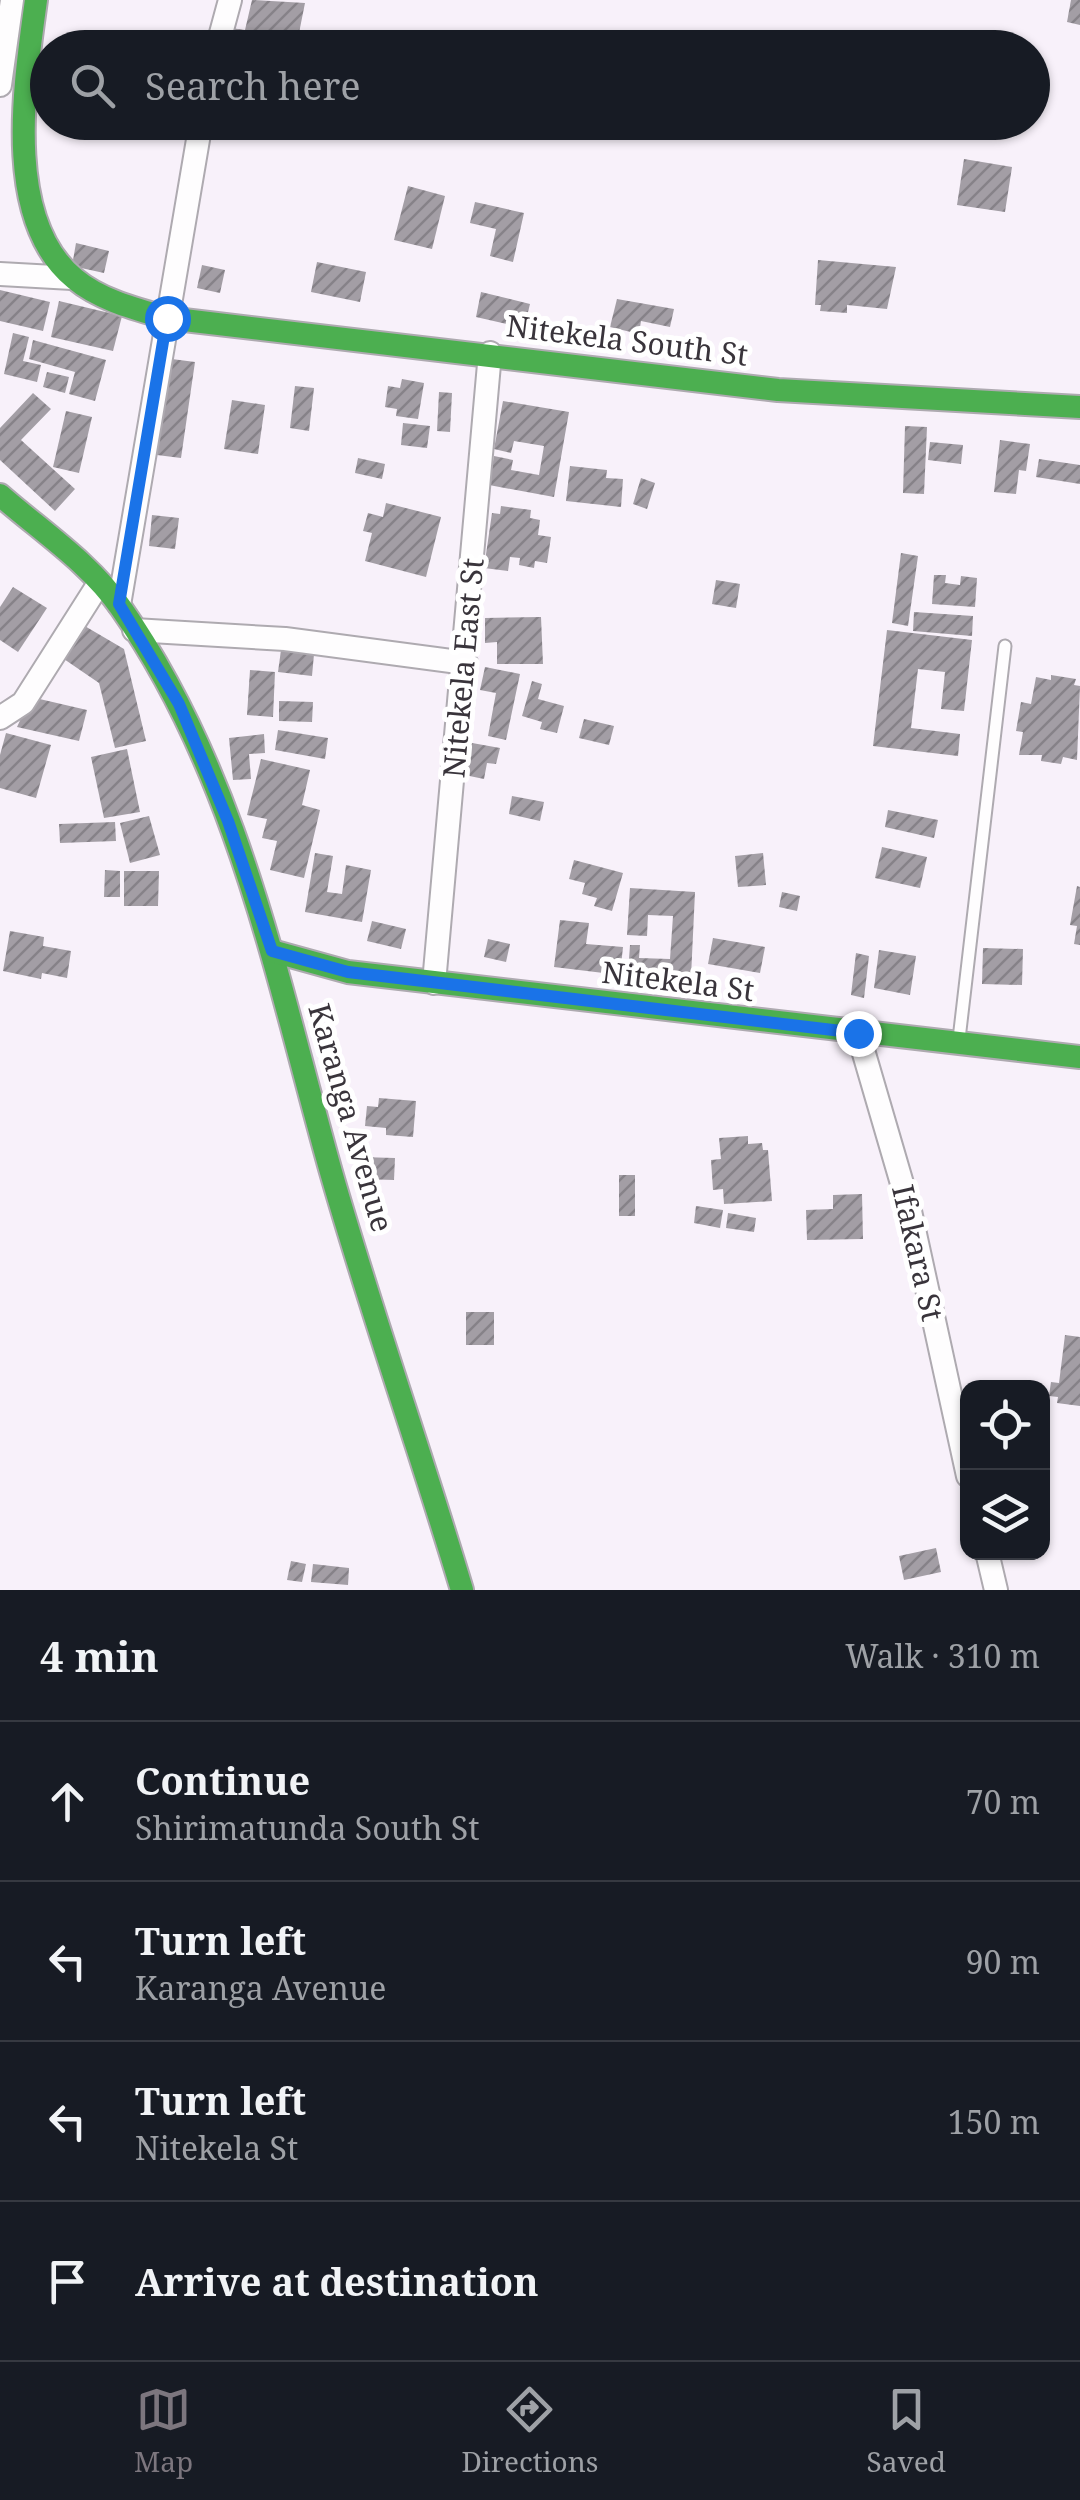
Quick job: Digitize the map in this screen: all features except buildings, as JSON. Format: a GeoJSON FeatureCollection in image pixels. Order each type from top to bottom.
{"type":"FeatureCollection","features":[{"type":"Feature","properties":{"kind":"street"},"geometry":{"type":"LineString","coordinates":[[0,85],[12,0]]}},
{"type":"Feature","properties":{"kind":"street"},"geometry":{"type":"LineString","coordinates":[[32,30],[36,0]]}},
{"type":"Feature","properties":{"kind":"street"},"geometry":{"type":"LineString","coordinates":[[221,30],[230,0]]}},
{"type":"Feature","properties":{"kind":"street"},"geometry":{"type":"LineString","coordinates":[[30,46],[22,108],[24,156],[40,231],[72,278]]}},
{"type":"Feature","properties":{"kind":"street"},"geometry":{"type":"LineString","coordinates":[[119,604],[198,140]]}},
{"type":"Feature","properties":{"kind":"street"},"geometry":{"type":"LineString","coordinates":[[0,274],[72,278]]}},
{"type":"Feature","properties":{"kind":"street","name":"Nitekela South St"},"geometry":{"type":"LineString","coordinates":[[72,278],[118,302],[167,318],[490,353],[778,390],[1080,407]]}},
{"type":"Feature","properties":{"kind":"street","name":"Nitekela East St"},"geometry":{"type":"LineString","coordinates":[[434,984],[466,663],[490,353]]}},
{"type":"Feature","properties":{"kind":"street","name":"Karanga Avenue"},"geometry":{"type":"LineString","coordinates":[[0,495],[119,604],[179,704],[228,821],[272,951],[332,1175],[462,1590]]}},
{"type":"Feature","properties":{"kind":"street"},"geometry":{"type":"LineString","coordinates":[[0,718],[23,703],[98,585]]}},
{"type":"Feature","properties":{"kind":"street"},"geometry":{"type":"LineString","coordinates":[[134,630],[285,639],[466,663]]}},
{"type":"Feature","properties":{"kind":"street","name":"Nitekela St"},"geometry":{"type":"LineString","coordinates":[[272,951],[348,972],[434,984],[1080,1056]]}},
{"type":"Feature","properties":{"kind":"street","name":"Ifakara St"},"geometry":{"type":"LineString","coordinates":[[858,1033],[910,1212],[967,1470]]}},
{"type":"Feature","properties":{"kind":"street"},"geometry":{"type":"LineString","coordinates":[[988,1560],[996,1590]]}},
{"type":"Feature","properties":{"kind":"lane"},"geometry":{"type":"LineString","coordinates":[[958,1043],[1005,646]]}},
{"type":"Feature","properties":{"kind":"traffic: fast"},"geometry":{"type":"LineString","coordinates":[[32,30],[36,0]]}},
{"type":"Feature","properties":{"kind":"traffic: fast"},"geometry":{"type":"LineString","coordinates":[[30,47],[24,148],[37,222],[52,253],[75,279],[119,303],[167,318],[778,390],[1080,407]]}},
{"type":"Feature","properties":{"kind":"traffic: fast"},"geometry":{"type":"LineString","coordinates":[[0,495],[80,562],[109,592],[161,672],[196,740],[250,881],[346,1224],[462,1590]]}},
{"type":"Feature","properties":{"kind":"traffic: fast"},"geometry":{"type":"LineString","coordinates":[[272,951],[348,972],[1080,1057]]}},
{"type":"Feature","properties":{"kind":"route"},"geometry":{"type":"LineString","coordinates":[[167,318],[119,604],[179,704],[228,821],[272,951],[348,972],[858,1033]]}}]}
